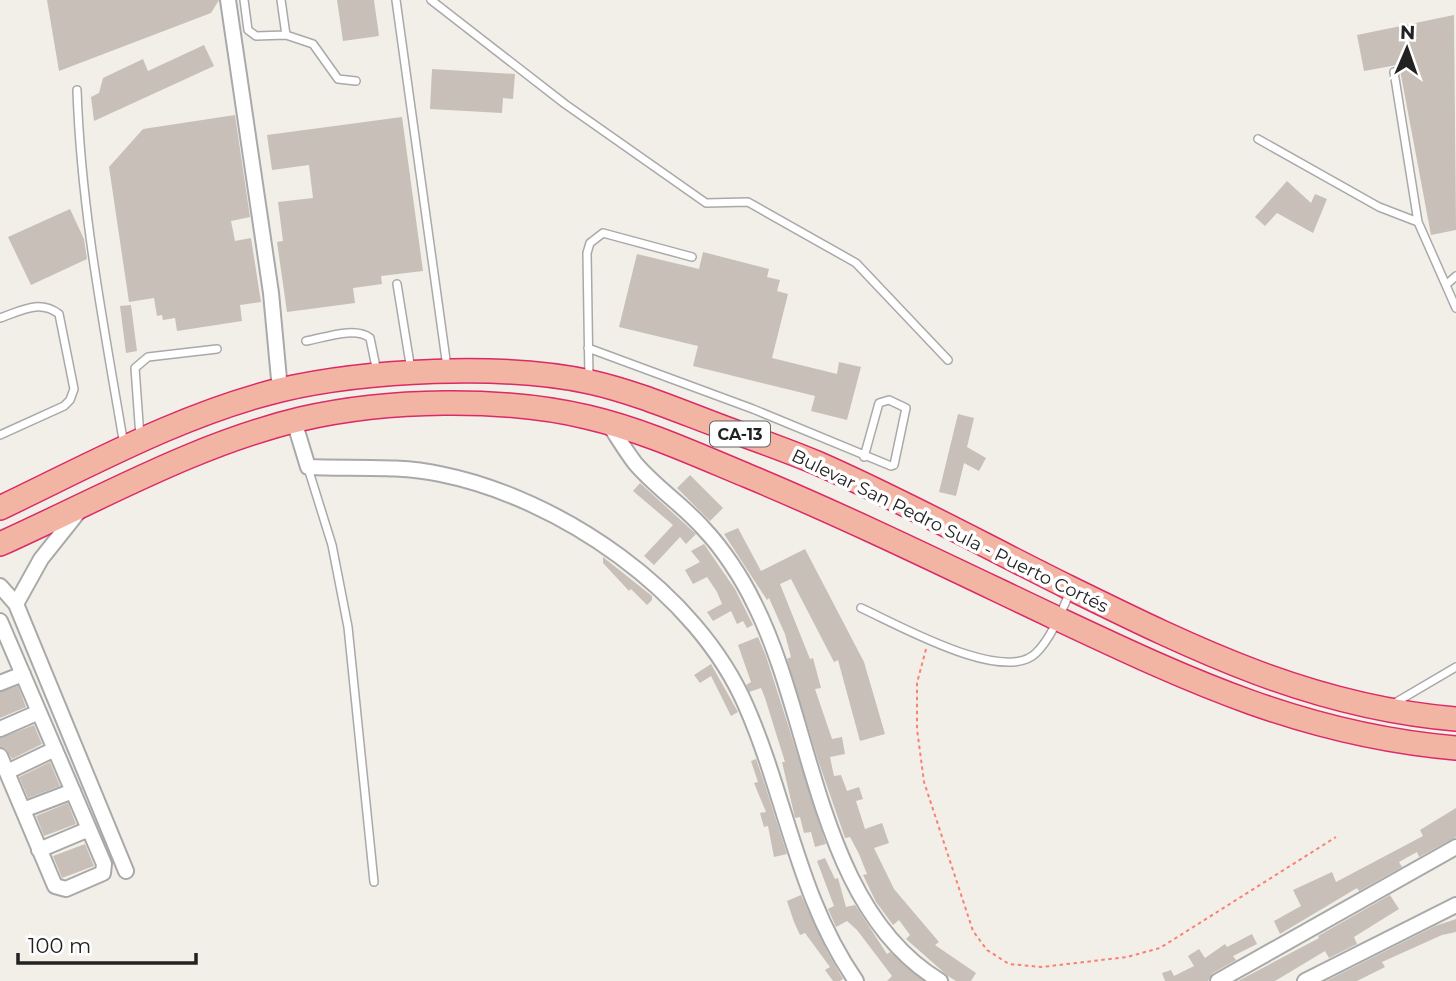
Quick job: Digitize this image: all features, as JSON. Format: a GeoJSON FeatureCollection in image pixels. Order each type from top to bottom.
{"type":"FeatureCollection","features":[{"type":"Feature","properties":{"kind":"highway","name":"Bulevar San Pedro Sula - Puerto Cortés"},"geometry":{"type":"LineString","coordinates":[[2,502],[201,416],[280,390],[377,376],[448,372],[534,374],[589,382],[655,401],[818,464],[1155,630],[1262,676],[1383,712],[1456,719]]}},
{"type":"Feature","properties":{"kind":"highway","name":"Bulevar San Pedro Sula - Puerto Cortés"},"geometry":{"type":"LineString","coordinates":[[0,544],[223,443],[294,421],[396,406],[460,404],[525,407],[608,422],[649,435],[805,500],[1152,665],[1307,722],[1394,741],[1456,748]]}},
{"type":"Feature","properties":{"kind":"street"},"geometry":{"type":"LineString","coordinates":[[228,0],[271,293],[280,390]]}},
{"type":"Feature","properties":{"kind":"street"},"geometry":{"type":"LineString","coordinates":[[294,421],[308,467],[439,473],[491,488],[548,510],[647,576],[688,617],[741,695],[779,794],[798,863],[827,934],[856,981]]}},
{"type":"Feature","properties":{"kind":"street"},"geometry":{"type":"LineString","coordinates":[[608,422],[636,463],[705,530],[754,601],[773,645],[823,802],[852,880],[884,930],[908,956],[940,981]]}},
{"type":"Feature","properties":{"kind":"street"},"geometry":{"type":"LineString","coordinates":[[16,604],[41,559],[84,506]]}},
{"type":"Feature","properties":{"kind":"street"},"geometry":{"type":"LineString","coordinates":[[0,586],[16,604],[126,871]]}},
{"type":"Feature","properties":{"kind":"street"},"geometry":{"type":"LineString","coordinates":[[0,756],[55,886],[66,889],[103,873],[105,869],[89,829],[2,629]]}},
{"type":"Feature","properties":{"kind":"street"},"geometry":{"type":"LineString","coordinates":[[0,683],[23,674]]}},
{"type":"Feature","properties":{"kind":"street"},"geometry":{"type":"LineString","coordinates":[[0,729],[39,712]]}},
{"type":"Feature","properties":{"kind":"street"},"geometry":{"type":"LineString","coordinates":[[7,772],[55,750]]}},
{"type":"Feature","properties":{"kind":"street"},"geometry":{"type":"LineString","coordinates":[[23,810],[73,791]]}},
{"type":"Feature","properties":{"kind":"street"},"geometry":{"type":"LineString","coordinates":[[40,850],[89,829]]}},
{"type":"Feature","properties":{"kind":"street"},"geometry":{"type":"LineString","coordinates":[[1218,981],[1456,847]]}},
{"type":"Feature","properties":{"kind":"street"},"geometry":{"type":"LineString","coordinates":[[1305,981],[1456,905]]}},
{"type":"Feature","properties":{"kind":"lane"},"geometry":{"type":"LineString","coordinates":[[244,0],[248,30],[256,36],[286,35],[313,44],[338,79],[356,81]]}},
{"type":"Feature","properties":{"kind":"lane"},"geometry":{"type":"LineString","coordinates":[[281,0],[286,35]]}},
{"type":"Feature","properties":{"kind":"lane"},"geometry":{"type":"LineString","coordinates":[[396,0],[448,372]]}},
{"type":"Feature","properties":{"kind":"lane"},"geometry":{"type":"LineString","coordinates":[[431,0],[565,104],[706,203],[748,202],[856,263],[948,360]]}},
{"type":"Feature","properties":{"kind":"lane"},"geometry":{"type":"LineString","coordinates":[[1394,72],[1418,222],[1456,308]]}},
{"type":"Feature","properties":{"kind":"lane"},"geometry":{"type":"LineString","coordinates":[[77,90],[79,155],[93,264],[132,445]]}},
{"type":"Feature","properties":{"kind":"lane"},"geometry":{"type":"LineString","coordinates":[[1258,139],[1369,202],[1418,222]]}},
{"type":"Feature","properties":{"kind":"lane"},"geometry":{"type":"LineString","coordinates":[[589,382],[587,253],[597,235],[603,233],[692,257]]}},
{"type":"Feature","properties":{"kind":"lane"},"geometry":{"type":"LineString","coordinates":[[1447,284],[1456,276]]}},
{"type":"Feature","properties":{"kind":"lane"},"geometry":{"type":"LineString","coordinates":[[397,284],[412,374]]}},
{"type":"Feature","properties":{"kind":"lane"},"geometry":{"type":"LineString","coordinates":[[0,318],[38,305],[49,306],[59,314],[74,388],[70,400],[64,406],[0,435]]}},
{"type":"Feature","properties":{"kind":"lane"},"geometry":{"type":"LineString","coordinates":[[306,341],[356,332],[365,334],[370,338],[377,376]]}},
{"type":"Feature","properties":{"kind":"lane"},"geometry":{"type":"LineString","coordinates":[[588,348],[753,409],[864,457],[894,465],[906,408],[888,400],[879,403],[864,457]]}},
{"type":"Feature","properties":{"kind":"lane"},"geometry":{"type":"LineString","coordinates":[[132,445],[135,368],[140,362],[148,357],[217,349]]}},
{"type":"Feature","properties":{"kind":"lane"},"geometry":{"type":"LineString","coordinates":[[308,467],[332,545],[348,627],[374,882]]}},
{"type":"Feature","properties":{"kind":"lane"},"geometry":{"type":"LineString","coordinates":[[862,608],[928,638],[992,662],[1009,664],[1021,662],[1036,653],[1058,618],[1071,588]]}},
{"type":"Feature","properties":{"kind":"lane"},"geometry":{"type":"LineString","coordinates":[[1383,712],[1417,687],[1456,667]]}},
{"type":"Feature","properties":{"kind":"path"},"geometry":{"type":"LineString","coordinates":[[928,638],[917,683],[917,729],[924,782],[973,931],[987,950],[1009,964],[1042,967],[1088,963],[1160,948],[1336,837]]}},
{"type":"Feature","properties":{"kind":"building"},"geometry":{"type":"Polygon","coordinates":[[[47,0],[219,0],[211,13],[59,71],[47,0]]]}},
{"type":"Feature","properties":{"kind":"building"},"geometry":{"type":"Polygon","coordinates":[[[337,0],[374,0],[379,36],[343,41],[337,0]]]}},
{"type":"Feature","properties":{"kind":"building"},"geometry":{"type":"Polygon","coordinates":[[[1454,15],[1456,230],[1431,235],[1400,70],[1397,65],[1364,71],[1357,35],[1454,15]]]}},
{"type":"Feature","properties":{"kind":"building"},"geometry":{"type":"Polygon","coordinates":[[[204,45],[214,66],[94,121],[91,97],[99,93],[103,78],[143,59],[148,71],[204,45]]]}},
{"type":"Feature","properties":{"kind":"building"},"geometry":{"type":"Polygon","coordinates":[[[432,69],[515,74],[513,99],[503,98],[502,113],[430,109],[432,69]]]}},
{"type":"Feature","properties":{"kind":"building"},"geometry":{"type":"Polygon","coordinates":[[[235,115],[250,217],[231,221],[235,241],[251,238],[261,302],[240,305],[242,321],[177,331],[175,318],[163,320],[162,315],[157,316],[154,298],[129,302],[109,167],[143,129],[235,115]]]}},
{"type":"Feature","properties":{"kind":"building"},"geometry":{"type":"Polygon","coordinates":[[[402,117],[423,271],[381,276],[382,284],[353,288],[355,303],[287,312],[277,242],[283,241],[278,202],[313,198],[309,165],[272,170],[267,135],[402,117]]]}},
{"type":"Feature","properties":{"kind":"building"},"geometry":{"type":"Polygon","coordinates":[[[1287,181],[1311,203],[1315,194],[1327,199],[1313,233],[1277,213],[1265,226],[1255,217],[1287,181]]]}},
{"type":"Feature","properties":{"kind":"building"},"geometry":{"type":"Polygon","coordinates":[[[70,209],[84,239],[87,259],[31,285],[8,237],[70,209]]]}},
{"type":"Feature","properties":{"kind":"building"},"geometry":{"type":"Polygon","coordinates":[[[703,252],[769,269],[767,277],[780,280],[777,291],[788,294],[772,358],[837,374],[839,362],[861,367],[847,420],[811,411],[815,396],[693,366],[698,346],[619,327],[637,254],[699,269],[703,252]]]}},
{"type":"Feature","properties":{"kind":"building"},"geometry":{"type":"Polygon","coordinates":[[[131,305],[137,351],[126,353],[120,306],[131,305]]]}},
{"type":"Feature","properties":{"kind":"building"},"geometry":{"type":"Polygon","coordinates":[[[958,414],[974,418],[967,447],[986,458],[979,471],[964,463],[956,496],[939,492],[958,414]]]}},
{"type":"Feature","properties":{"kind":"building"},"geometry":{"type":"Polygon","coordinates":[[[690,475],[723,508],[710,521],[677,488],[690,475]]]}},
{"type":"Feature","properties":{"kind":"building"},"geometry":{"type":"Polygon","coordinates":[[[640,483],[696,534],[686,544],[680,537],[654,565],[644,556],[673,525],[633,491],[640,483]]]}},
{"type":"Feature","properties":{"kind":"building"},"geometry":{"type":"Polygon","coordinates":[[[738,528],[761,571],[805,549],[864,662],[885,734],[860,741],[838,660],[834,662],[791,579],[780,584],[810,659],[813,658],[821,688],[815,689],[832,739],[842,737],[845,754],[830,757],[834,776],[841,775],[847,791],[859,787],[863,799],[856,801],[865,829],[882,823],[889,843],[874,848],[894,889],[939,942],[935,945],[976,973],[971,981],[956,981],[948,976],[906,939],[910,935],[899,920],[893,925],[876,902],[863,875],[867,874],[859,854],[850,837],[845,838],[819,763],[787,659],[791,657],[785,634],[769,598],[767,600],[724,534],[738,528]]]}},
{"type":"Feature","properties":{"kind":"building"},"geometry":{"type":"Polygon","coordinates":[[[704,544],[735,589],[753,625],[747,628],[743,621],[737,624],[731,611],[713,621],[707,612],[722,604],[717,592],[707,577],[693,584],[685,570],[700,562],[691,551],[704,544]]]}},
{"type":"Feature","properties":{"kind":"building"},"geometry":{"type":"Polygon","coordinates":[[[603,557],[652,596],[652,600],[647,605],[631,589],[629,591],[603,563],[603,557]]]}},
{"type":"Feature","properties":{"kind":"building"},"geometry":{"type":"Polygon","coordinates":[[[758,637],[826,844],[815,847],[811,832],[804,833],[800,817],[795,818],[782,762],[785,762],[765,698],[761,688],[749,692],[746,685],[751,682],[738,645],[758,637]]]}},
{"type":"Feature","properties":{"kind":"building"},"geometry":{"type":"Polygon","coordinates":[[[711,664],[738,712],[731,716],[711,676],[700,683],[694,675],[711,664]]]}},
{"type":"Feature","properties":{"kind":"building"},"geometry":{"type":"Polygon","coordinates":[[[18,686],[26,707],[0,718],[0,692],[18,686]]]}},
{"type":"Feature","properties":{"kind":"building"},"geometry":{"type":"Polygon","coordinates":[[[34,725],[42,744],[12,759],[6,749],[0,747],[0,738],[34,725]]]}},
{"type":"Feature","properties":{"kind":"building"},"geometry":{"type":"Polygon","coordinates":[[[756,759],[787,854],[774,857],[768,826],[764,827],[760,813],[766,812],[754,783],[758,782],[751,761],[756,759]]]}},
{"type":"Feature","properties":{"kind":"building"},"geometry":{"type":"Polygon","coordinates":[[[50,762],[60,786],[28,798],[19,777],[50,762]]]}},
{"type":"Feature","properties":{"kind":"building"},"geometry":{"type":"Polygon","coordinates":[[[68,803],[76,824],[44,836],[36,816],[68,803]]]}},
{"type":"Feature","properties":{"kind":"building"},"geometry":{"type":"Polygon","coordinates":[[[1456,808],[1456,837],[1419,857],[1417,852],[1399,862],[1402,867],[1359,891],[1357,888],[1280,934],[1274,921],[1301,906],[1293,890],[1332,872],[1336,882],[1423,836],[1420,830],[1456,808]]]}},
{"type":"Feature","properties":{"kind":"building"},"geometry":{"type":"Polygon","coordinates":[[[85,844],[94,866],[62,878],[53,856],[85,844]]]}},
{"type":"Feature","properties":{"kind":"building"},"geometry":{"type":"Polygon","coordinates":[[[825,858],[835,879],[838,878],[846,907],[855,905],[887,954],[890,952],[925,981],[887,981],[892,976],[857,930],[847,921],[836,927],[828,909],[834,906],[817,861],[825,858]]]}},
{"type":"Feature","properties":{"kind":"building"},"geometry":{"type":"Polygon","coordinates":[[[801,895],[843,979],[840,981],[833,981],[825,970],[830,967],[805,933],[800,935],[794,922],[787,901],[801,895]]]}},
{"type":"Feature","properties":{"kind":"building"},"geometry":{"type":"Polygon","coordinates":[[[1390,895],[1399,909],[1354,937],[1357,944],[1329,958],[1325,951],[1275,981],[1238,981],[1319,938],[1318,936],[1390,895]]]}},
{"type":"Feature","properties":{"kind":"building"},"geometry":{"type":"Polygon","coordinates":[[[1456,919],[1456,932],[1442,935],[1382,962],[1385,967],[1357,981],[1326,981],[1435,926],[1456,919]]]}},
{"type":"Feature","properties":{"kind":"building"},"geometry":{"type":"Polygon","coordinates":[[[1252,934],[1257,944],[1233,956],[1236,960],[1213,973],[1208,981],[1165,981],[1162,973],[1171,970],[1174,976],[1194,966],[1188,956],[1199,949],[1205,958],[1225,944],[1227,947],[1252,934]]]}}]}
